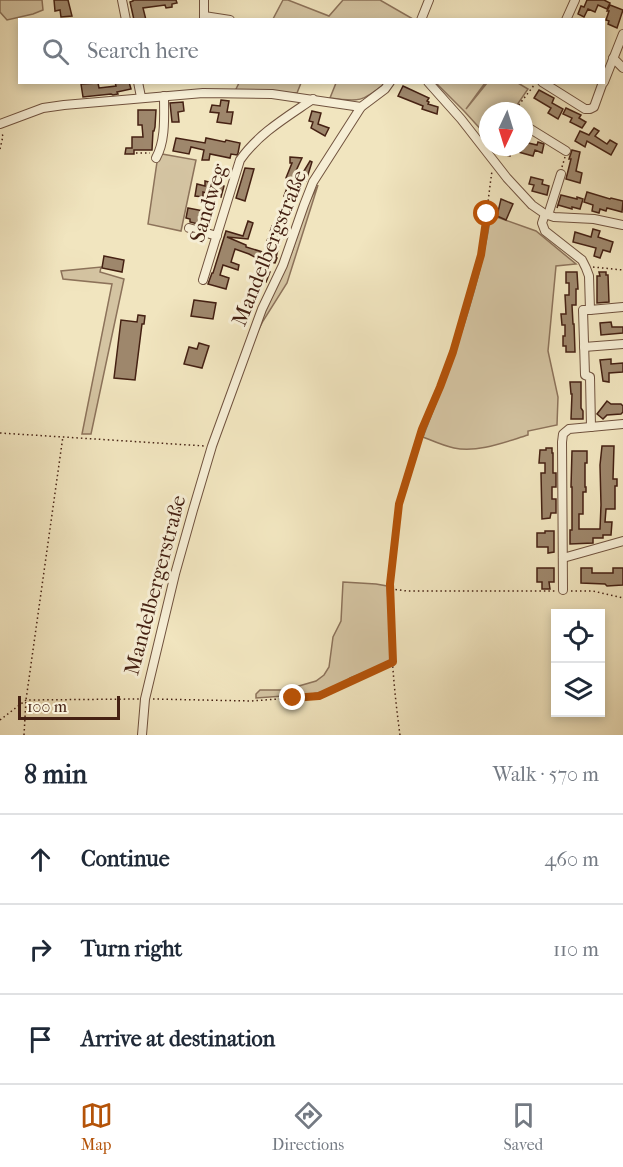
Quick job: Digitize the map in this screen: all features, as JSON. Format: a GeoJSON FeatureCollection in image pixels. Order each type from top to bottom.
{"type":"FeatureCollection","features":[{"type":"Feature","properties":{"kind":"street"},"geometry":{"type":"LineString","coordinates":[[122,0],[126,18]]}},
{"type":"Feature","properties":{"kind":"street"},"geometry":{"type":"LineString","coordinates":[[204,0],[204,18]]}},
{"type":"Feature","properties":{"kind":"street"},"geometry":{"type":"LineString","coordinates":[[422,18],[429,0]]}},
{"type":"Feature","properties":{"kind":"street"},"geometry":{"type":"LineString","coordinates":[[567,18],[575,0]]}},
{"type":"Feature","properties":{"kind":"street"},"geometry":{"type":"LineString","coordinates":[[605,77],[623,34]]}},
{"type":"Feature","properties":{"kind":"street"},"geometry":{"type":"LineString","coordinates":[[613,58],[623,68]]}},
{"type":"Feature","properties":{"kind":"street"},"geometry":{"type":"LineString","coordinates":[[138,84],[141,98]]}},
{"type":"Feature","properties":{"kind":"street"},"geometry":{"type":"LineString","coordinates":[[203,84],[203,93]]}},
{"type":"Feature","properties":{"kind":"street","name":"Mandelbergstraße"},"geometry":{"type":"LineString","coordinates":[[212,447],[262,309],[283,265],[313,182],[361,107],[389,84]]}},
{"type":"Feature","properties":{"kind":"street"},"geometry":{"type":"LineString","coordinates":[[430,84],[479,142]]}},
{"type":"Feature","properties":{"kind":"street"},"geometry":{"type":"LineString","coordinates":[[545,84],[590,110],[594,107],[602,84]]}},
{"type":"Feature","properties":{"kind":"street"},"geometry":{"type":"LineString","coordinates":[[0,126],[43,108],[203,93],[272,94],[361,107]]}},
{"type":"Feature","properties":{"kind":"street"},"geometry":{"type":"LineString","coordinates":[[158,155],[163,131],[164,96]]}},
{"type":"Feature","properties":{"kind":"street","name":"Sandweg"},"geometry":{"type":"LineString","coordinates":[[203,280],[240,160],[250,146],[268,131],[314,99]]}},
{"type":"Feature","properties":{"kind":"street"},"geometry":{"type":"LineString","coordinates":[[533,131],[566,151]]}},
{"type":"Feature","properties":{"kind":"street"},"geometry":{"type":"LineString","coordinates":[[490,156],[527,201],[549,215],[594,219],[623,225]]}},
{"type":"Feature","properties":{"kind":"street"},"geometry":{"type":"LineString","coordinates":[[561,174],[549,215],[552,236],[582,260],[589,276],[590,310]]}},
{"type":"Feature","properties":{"kind":"street"},"geometry":{"type":"LineString","coordinates":[[189,228],[217,236]]}},
{"type":"Feature","properties":{"kind":"street"},"geometry":{"type":"LineString","coordinates":[[591,427],[590,377],[585,375],[583,310],[623,307]]}},
{"type":"Feature","properties":{"kind":"street"},"geometry":{"type":"LineString","coordinates":[[584,347],[623,344]]}},
{"type":"Feature","properties":{"kind":"street"},"geometry":{"type":"LineString","coordinates":[[563,590],[563,434],[568,429],[623,424]]}},
{"type":"Feature","properties":{"kind":"street","name":"Mandelbergerstraße"},"geometry":{"type":"LineString","coordinates":[[142,735],[145,699],[175,574],[212,447]]}},
{"type":"Feature","properties":{"kind":"street"},"geometry":{"type":"LineString","coordinates":[[563,558],[623,541]]}},
{"type":"Feature","properties":{"kind":"path"},"geometry":{"type":"LineString","coordinates":[[521,102],[534,84]]}},
{"type":"Feature","properties":{"kind":"path"},"geometry":{"type":"LineString","coordinates":[[0,126],[3,136],[0,149]]}},
{"type":"Feature","properties":{"kind":"path"},"geometry":{"type":"LineString","coordinates":[[561,174],[566,151]]}},
{"type":"Feature","properties":{"kind":"path"},"geometry":{"type":"LineString","coordinates":[[135,153],[158,155]]}},
{"type":"Feature","properties":{"kind":"path"},"geometry":{"type":"LineString","coordinates":[[400,735],[394,694],[390,588],[399,504],[422,429],[453,352],[472,289],[481,255],[495,162]]}},
{"type":"Feature","properties":{"kind":"path"},"geometry":{"type":"LineString","coordinates":[[586,268],[623,270]]}},
{"type":"Feature","properties":{"kind":"path"},"geometry":{"type":"LineString","coordinates":[[0,433],[212,447]]}},
{"type":"Feature","properties":{"kind":"path"},"geometry":{"type":"LineString","coordinates":[[24,735],[26,699],[63,436]]}},
{"type":"Feature","properties":{"kind":"path"},"geometry":{"type":"LineString","coordinates":[[390,588],[407,591],[593,591],[623,598]]}},
{"type":"Feature","properties":{"kind":"path"},"geometry":{"type":"LineString","coordinates":[[0,720],[26,699],[251,701],[319,696],[393,662]]}},
{"type":"Feature","properties":{"kind":"shaded area"},"geometry":{"type":"Polygon","coordinates":[[[0,0],[42,0],[43,10],[7,20],[0,12],[0,0]]]}},
{"type":"Feature","properties":{"kind":"shaded area"},"geometry":{"type":"Polygon","coordinates":[[[283,0],[329,16],[343,0],[380,0],[411,18],[274,18],[283,0]]]}},
{"type":"Feature","properties":{"kind":"shaded area"},"geometry":{"type":"Polygon","coordinates":[[[238,84],[301,84],[297,93],[235,91],[238,84]]]}},
{"type":"Feature","properties":{"kind":"shaded area"},"geometry":{"type":"Polygon","coordinates":[[[336,84],[384,84],[360,99],[330,98],[336,84]]]}},
{"type":"Feature","properties":{"kind":"shaded area"},"geometry":{"type":"Polygon","coordinates":[[[437,84],[484,84],[466,109],[486,84],[520,84],[528,89],[519,102],[479,102],[479,127],[437,84]]]}},
{"type":"Feature","properties":{"kind":"shaded area"},"geometry":{"type":"Polygon","coordinates":[[[162,154],[196,160],[181,231],[148,224],[157,162],[162,154]]]}},
{"type":"Feature","properties":{"kind":"shaded area"},"geometry":{"type":"Polygon","coordinates":[[[318,185],[287,283],[252,343],[292,252],[306,208],[318,185]]]}},
{"type":"Feature","properties":{"kind":"shaded area"},"geometry":{"type":"Polygon","coordinates":[[[491,215],[536,231],[576,264],[556,266],[548,351],[558,397],[557,425],[528,431],[528,435],[491,446],[472,449],[454,448],[423,437],[472,300],[491,215]]]}},
{"type":"Feature","properties":{"kind":"shaded area"},"geometry":{"type":"Polygon","coordinates":[[[101,267],[100,272],[124,279],[91,434],[82,434],[112,284],[63,279],[61,271],[101,267]]]}},
{"type":"Feature","properties":{"kind":"shaded area"},"geometry":{"type":"Polygon","coordinates":[[[343,582],[387,586],[392,662],[350,678],[337,689],[312,694],[256,698],[260,690],[285,690],[316,681],[324,675],[329,667],[333,637],[341,621],[343,582]]]}},
{"type":"Feature","properties":{"kind":"building"},"geometry":{"type":"Polygon","coordinates":[[[54,0],[68,0],[72,16],[61,17],[60,10],[55,11],[54,0]]]}},
{"type":"Feature","properties":{"kind":"building"},"geometry":{"type":"Polygon","coordinates":[[[176,0],[177,3],[166,8],[165,5],[143,8],[146,18],[134,18],[130,2],[176,0]]]}},
{"type":"Feature","properties":{"kind":"building"},"geometry":{"type":"Polygon","coordinates":[[[587,0],[604,0],[610,3],[607,9],[598,5],[595,12],[588,9],[584,17],[578,14],[581,6],[584,7],[587,0]]]}},
{"type":"Feature","properties":{"kind":"building"},"geometry":{"type":"Polygon","coordinates":[[[610,5],[623,10],[617,28],[608,24],[609,21],[606,20],[610,5]]]}},
{"type":"Feature","properties":{"kind":"building"},"geometry":{"type":"Polygon","coordinates":[[[81,84],[98,84],[99,88],[116,86],[116,84],[130,84],[131,89],[113,95],[83,97],[81,84]]]}},
{"type":"Feature","properties":{"kind":"building"},"geometry":{"type":"Polygon","coordinates":[[[403,86],[429,98],[428,104],[438,107],[437,114],[398,96],[403,86]]]}},
{"type":"Feature","properties":{"kind":"building"},"geometry":{"type":"Polygon","coordinates":[[[539,90],[554,98],[552,103],[563,109],[558,119],[548,113],[551,108],[534,98],[539,90]]]}},
{"type":"Feature","properties":{"kind":"building"},"geometry":{"type":"Polygon","coordinates":[[[221,100],[229,101],[227,112],[233,112],[231,124],[217,122],[219,113],[210,112],[212,105],[220,106],[221,100]]]}},
{"type":"Feature","properties":{"kind":"building"},"geometry":{"type":"Polygon","coordinates":[[[183,102],[184,111],[178,112],[179,122],[172,122],[170,103],[183,102]]]}},
{"type":"Feature","properties":{"kind":"building"},"geometry":{"type":"Polygon","coordinates":[[[566,108],[581,115],[579,118],[586,122],[582,128],[570,122],[572,118],[563,114],[566,108]]]}},
{"type":"Feature","properties":{"kind":"building"},"geometry":{"type":"Polygon","coordinates":[[[138,110],[156,110],[152,150],[134,150],[134,154],[125,154],[126,148],[132,148],[132,137],[143,137],[142,125],[138,125],[138,110]]]}},
{"type":"Feature","properties":{"kind":"building"},"geometry":{"type":"Polygon","coordinates":[[[312,111],[321,113],[318,124],[329,128],[325,136],[311,128],[313,122],[309,121],[312,111]]]}},
{"type":"Feature","properties":{"kind":"building"},"geometry":{"type":"Polygon","coordinates":[[[594,128],[599,131],[595,136],[607,144],[610,140],[617,144],[611,155],[587,141],[585,147],[575,141],[580,131],[589,135],[594,128]]]}},
{"type":"Feature","properties":{"kind":"building"},"geometry":{"type":"Polygon","coordinates":[[[176,138],[205,143],[206,138],[240,143],[237,155],[231,154],[230,158],[210,154],[209,160],[202,160],[204,150],[191,147],[189,154],[173,151],[176,138]]]}},
{"type":"Feature","properties":{"kind":"building"},"geometry":{"type":"Polygon","coordinates":[[[538,142],[544,144],[542,153],[535,150],[533,156],[533,144],[537,145],[538,142]]]}},
{"type":"Feature","properties":{"kind":"building"},"geometry":{"type":"Polygon","coordinates":[[[572,150],[580,152],[576,171],[582,173],[580,183],[566,179],[572,150]]]}},
{"type":"Feature","properties":{"kind":"building"},"geometry":{"type":"Polygon","coordinates":[[[290,157],[302,158],[295,173],[301,176],[310,161],[312,162],[297,200],[284,196],[290,180],[286,178],[292,163],[290,163],[290,157]]]}},
{"type":"Feature","properties":{"kind":"building"},"geometry":{"type":"Polygon","coordinates":[[[245,168],[254,169],[245,201],[236,198],[245,168]]]}},
{"type":"Feature","properties":{"kind":"building"},"geometry":{"type":"Polygon","coordinates":[[[531,177],[543,180],[542,184],[549,186],[547,195],[532,191],[534,185],[529,184],[531,177]]]}},
{"type":"Feature","properties":{"kind":"building"},"geometry":{"type":"Polygon","coordinates":[[[205,181],[224,186],[221,197],[203,192],[203,197],[195,196],[197,184],[205,186],[205,181]]]}},
{"type":"Feature","properties":{"kind":"building"},"geometry":{"type":"Polygon","coordinates":[[[587,192],[623,201],[622,212],[607,208],[606,211],[600,209],[599,213],[592,211],[593,205],[584,202],[587,192]]]}},
{"type":"Feature","properties":{"kind":"building"},"geometry":{"type":"Polygon","coordinates":[[[561,195],[583,199],[580,209],[558,205],[557,208],[561,195]]]}},
{"type":"Feature","properties":{"kind":"building"},"geometry":{"type":"Polygon","coordinates":[[[501,199],[513,204],[506,220],[497,216],[501,199]]]}},
{"type":"Feature","properties":{"kind":"building"},"geometry":{"type":"Polygon","coordinates":[[[188,208],[209,212],[206,226],[190,222],[190,219],[186,218],[188,208]]]}},
{"type":"Feature","properties":{"kind":"building"},"geometry":{"type":"Polygon","coordinates":[[[248,221],[253,223],[248,239],[227,237],[246,247],[266,253],[272,226],[286,232],[277,250],[275,263],[262,261],[235,249],[231,262],[239,265],[238,270],[223,265],[220,275],[229,278],[226,289],[208,284],[226,231],[243,236],[248,221]]]}},
{"type":"Feature","properties":{"kind":"building"},"geometry":{"type":"Polygon","coordinates":[[[593,229],[600,231],[598,237],[613,242],[610,252],[603,250],[600,258],[594,256],[596,248],[573,242],[575,232],[591,237],[593,229]]]}},
{"type":"Feature","properties":{"kind":"building"},"geometry":{"type":"Polygon","coordinates":[[[104,256],[124,260],[122,272],[102,268],[104,256]]]}},
{"type":"Feature","properties":{"kind":"building"},"geometry":{"type":"Polygon","coordinates":[[[260,268],[270,272],[266,282],[259,283],[257,291],[251,290],[260,268]]]}},
{"type":"Feature","properties":{"kind":"building"},"geometry":{"type":"Polygon","coordinates":[[[566,272],[577,272],[576,305],[572,305],[575,352],[566,352],[566,346],[563,346],[565,325],[562,325],[561,314],[566,314],[565,295],[569,295],[566,272]]]}},
{"type":"Feature","properties":{"kind":"building"},"geometry":{"type":"Polygon","coordinates":[[[599,272],[606,272],[608,275],[609,302],[597,303],[599,272]]]}},
{"type":"Feature","properties":{"kind":"building"},"geometry":{"type":"Polygon","coordinates":[[[194,300],[216,303],[213,319],[191,316],[194,300]]]}},
{"type":"Feature","properties":{"kind":"building"},"geometry":{"type":"Polygon","coordinates":[[[138,315],[145,316],[135,380],[114,378],[121,320],[137,322],[138,315]]]}},
{"type":"Feature","properties":{"kind":"building"},"geometry":{"type":"Polygon","coordinates":[[[611,322],[612,327],[623,327],[623,333],[601,335],[600,323],[611,322]]]}},
{"type":"Feature","properties":{"kind":"building"},"geometry":{"type":"Polygon","coordinates":[[[199,343],[209,346],[202,368],[184,364],[189,347],[197,349],[199,343]]]}},
{"type":"Feature","properties":{"kind":"building"},"geometry":{"type":"Polygon","coordinates":[[[611,359],[611,364],[623,363],[623,372],[609,373],[609,382],[603,381],[600,360],[611,359]]]}},
{"type":"Feature","properties":{"kind":"building"},"geometry":{"type":"Polygon","coordinates":[[[570,382],[581,382],[583,419],[571,419],[570,382]]]}},
{"type":"Feature","properties":{"kind":"building"},"geometry":{"type":"Polygon","coordinates":[[[607,401],[611,404],[621,404],[623,412],[607,415],[603,419],[597,414],[607,401]]]}},
{"type":"Feature","properties":{"kind":"building"},"geometry":{"type":"Polygon","coordinates":[[[602,446],[614,446],[613,479],[617,479],[615,509],[606,509],[605,522],[612,522],[611,535],[593,538],[593,543],[570,544],[572,451],[587,451],[586,492],[583,492],[583,514],[579,514],[579,529],[600,529],[602,446]]]}},
{"type":"Feature","properties":{"kind":"building"},"geometry":{"type":"Polygon","coordinates":[[[546,448],[552,448],[553,453],[556,487],[552,487],[552,499],[556,499],[556,513],[551,513],[550,518],[542,519],[541,473],[545,473],[545,463],[539,463],[540,450],[546,450],[546,448]]]}},
{"type":"Feature","properties":{"kind":"building"},"geometry":{"type":"Polygon","coordinates":[[[545,531],[554,531],[554,552],[548,553],[548,547],[537,547],[537,533],[545,533],[545,531]]]}},
{"type":"Feature","properties":{"kind":"building"},"geometry":{"type":"Polygon","coordinates":[[[537,568],[554,568],[554,582],[549,582],[550,589],[542,589],[542,582],[537,582],[537,568]]]}},
{"type":"Feature","properties":{"kind":"building"},"geometry":{"type":"Polygon","coordinates":[[[581,568],[592,568],[592,573],[613,573],[613,568],[623,568],[623,585],[581,583],[581,568]]]}},
{"type":"Feature","properties":{"kind":"route"},"geometry":{"type":"LineString","coordinates":[[293,698],[319,696],[393,662],[390,584],[399,504],[422,429],[453,352],[481,255],[487,214]]}}]}
